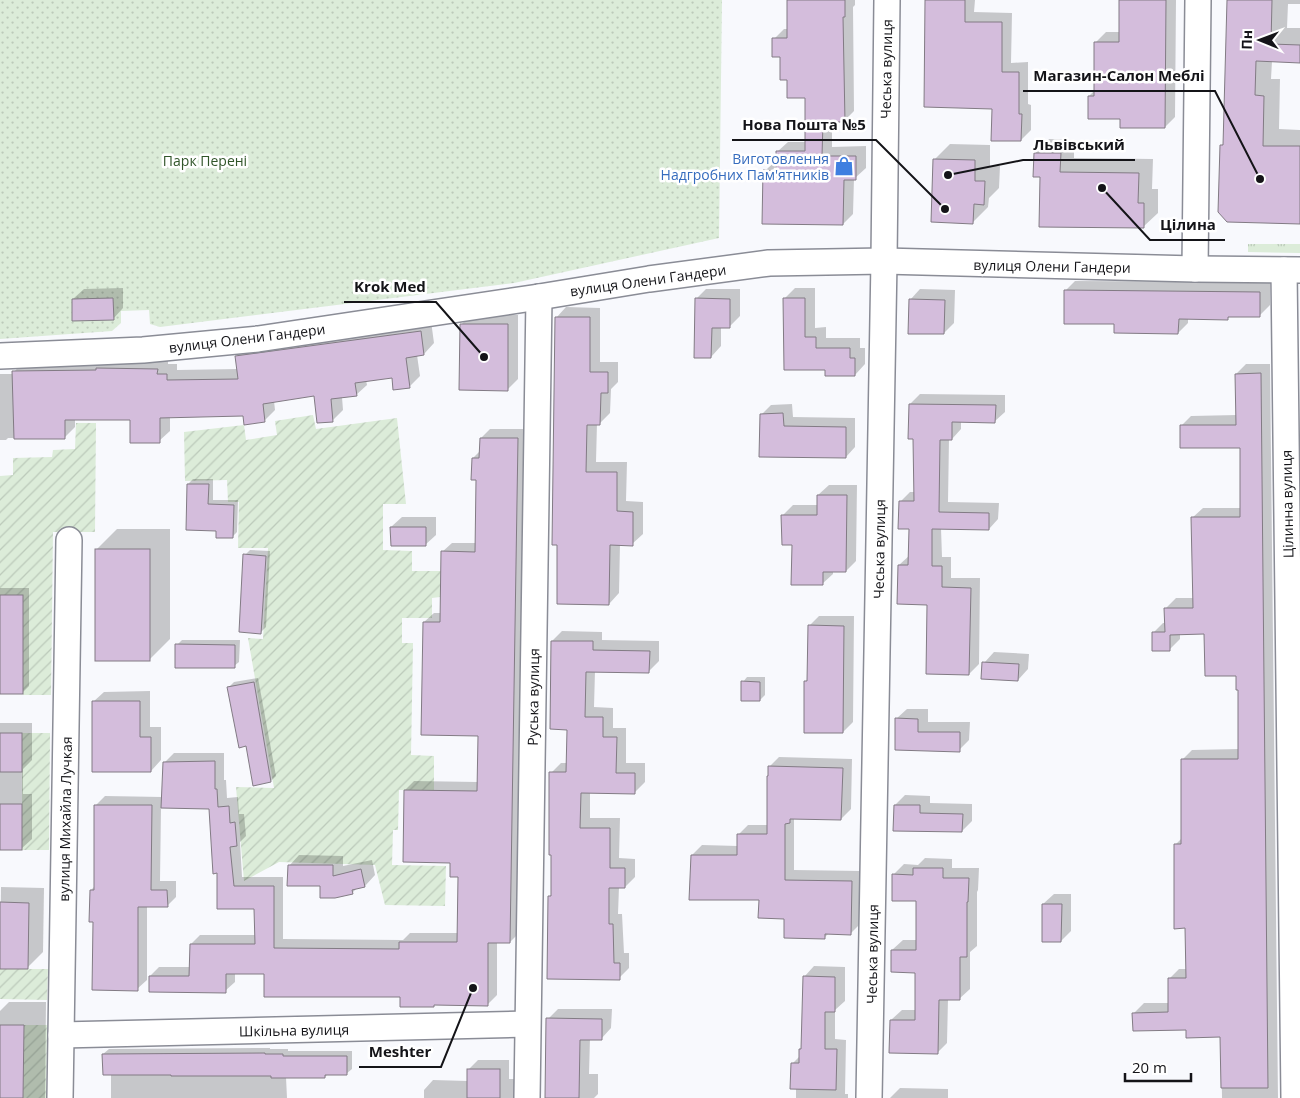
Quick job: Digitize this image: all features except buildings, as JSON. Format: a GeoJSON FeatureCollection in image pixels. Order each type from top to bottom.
{"type":"FeatureCollection","features":[{"type":"Feature","properties":{"kind":"street","name":"Чеська вулиця"},"geometry":{"type":"LineString","coordinates":[[869,1098],[887,0]]}},
{"type":"Feature","properties":{"kind":"street"},"geometry":{"type":"LineString","coordinates":[[1195,269],[1198,0]]}},
{"type":"Feature","properties":{"kind":"street","name":"вулиця Олени Гандери"},"geometry":{"type":"LineString","coordinates":[[0,356],[152,349],[258,339],[657,278],[770,263],[884,262],[1292,270]]}},
{"type":"Feature","properties":{"kind":"street","name":"Цілинна вулиця"},"geometry":{"type":"LineString","coordinates":[[1292,270],[1294,1098]]}},
{"type":"Feature","properties":{"kind":"street","name":"Руська вулиця"},"geometry":{"type":"LineString","coordinates":[[527,1098],[539,297]]}},
{"type":"Feature","properties":{"kind":"street","name":"вулиця Михайла Лучкая"},"geometry":{"type":"LineString","coordinates":[[60,1098],[69,540]]}},
{"type":"Feature","properties":{"kind":"street","name":"Шкільна вулиця"},"geometry":{"type":"LineString","coordinates":[[61,1035],[528,1024]]}},
{"type":"Feature","properties":{"kind":"green space","name":"Парк Перені"},"geometry":{"type":"Polygon","coordinates":[[[0,0],[722,0],[719,238],[514,283],[160,327],[150,324],[149,310],[121,311],[121,323],[112,331],[0,339],[0,0]]]}},
{"type":"Feature","properties":{"kind":"green space"},"geometry":{"type":"Polygon","coordinates":[[[1248,244],[1300,244],[1300,253],[1248,252],[1248,244]]]}},
{"type":"Feature","properties":{"kind":"green space"},"geometry":{"type":"Polygon","coordinates":[[[313,415],[316,429],[397,418],[406,504],[383,504],[383,550],[412,551],[412,571],[441,571],[440,597],[432,598],[432,618],[402,618],[402,643],[413,643],[411,755],[434,756],[434,790],[399,790],[398,830],[393,830],[392,865],[446,866],[445,906],[385,905],[375,865],[279,862],[244,881],[236,787],[274,788],[248,638],[263,639],[268,548],[238,548],[239,502],[228,502],[227,480],[185,481],[184,432],[244,425],[246,440],[277,435],[275,421],[313,415]]]}},
{"type":"Feature","properties":{"kind":"green space"},"geometry":{"type":"Polygon","coordinates":[[[76,423],[96,423],[95,532],[53,532],[51,695],[23,695],[23,595],[0,595],[0,476],[13,475],[13,458],[52,457],[53,450],[75,449],[76,423]]]}},
{"type":"Feature","properties":{"kind":"green space"},"geometry":{"type":"Polygon","coordinates":[[[22,733],[50,733],[49,850],[22,850],[22,733]]]}},
{"type":"Feature","properties":{"kind":"green space"},"geometry":{"type":"Polygon","coordinates":[[[0,969],[48,969],[47,1000],[0,999],[0,969]]]}},
{"type":"Feature","properties":{"kind":"green space"},"geometry":{"type":"Polygon","coordinates":[[[24,1025],[47,1025],[46,1098],[23,1098],[24,1025]]]}},
{"type":"Feature","properties":{"kind":"place","name":"Виготовлення Надгробних Пам'ятників"},"geometry":{"type":"Point","coordinates":[844,166]}},
{"type":"Feature","properties":{"kind":"place","name":"Львівський"},"geometry":{"type":"Point","coordinates":[948,175]}},
{"type":"Feature","properties":{"kind":"place","name":"Магазин-Салон Меблі"},"geometry":{"type":"Point","coordinates":[1260,179]}},
{"type":"Feature","properties":{"kind":"place","name":"Цілина"},"geometry":{"type":"Point","coordinates":[1102,188]}},
{"type":"Feature","properties":{"kind":"place","name":"Нова Пошта №5"},"geometry":{"type":"Point","coordinates":[945,209]}},
{"type":"Feature","properties":{"kind":"place","name":"Krok Med"},"geometry":{"type":"Point","coordinates":[484,357]}},
{"type":"Feature","properties":{"kind":"place","name":"Meshter"},"geometry":{"type":"Point","coordinates":[473,988]}}]}
